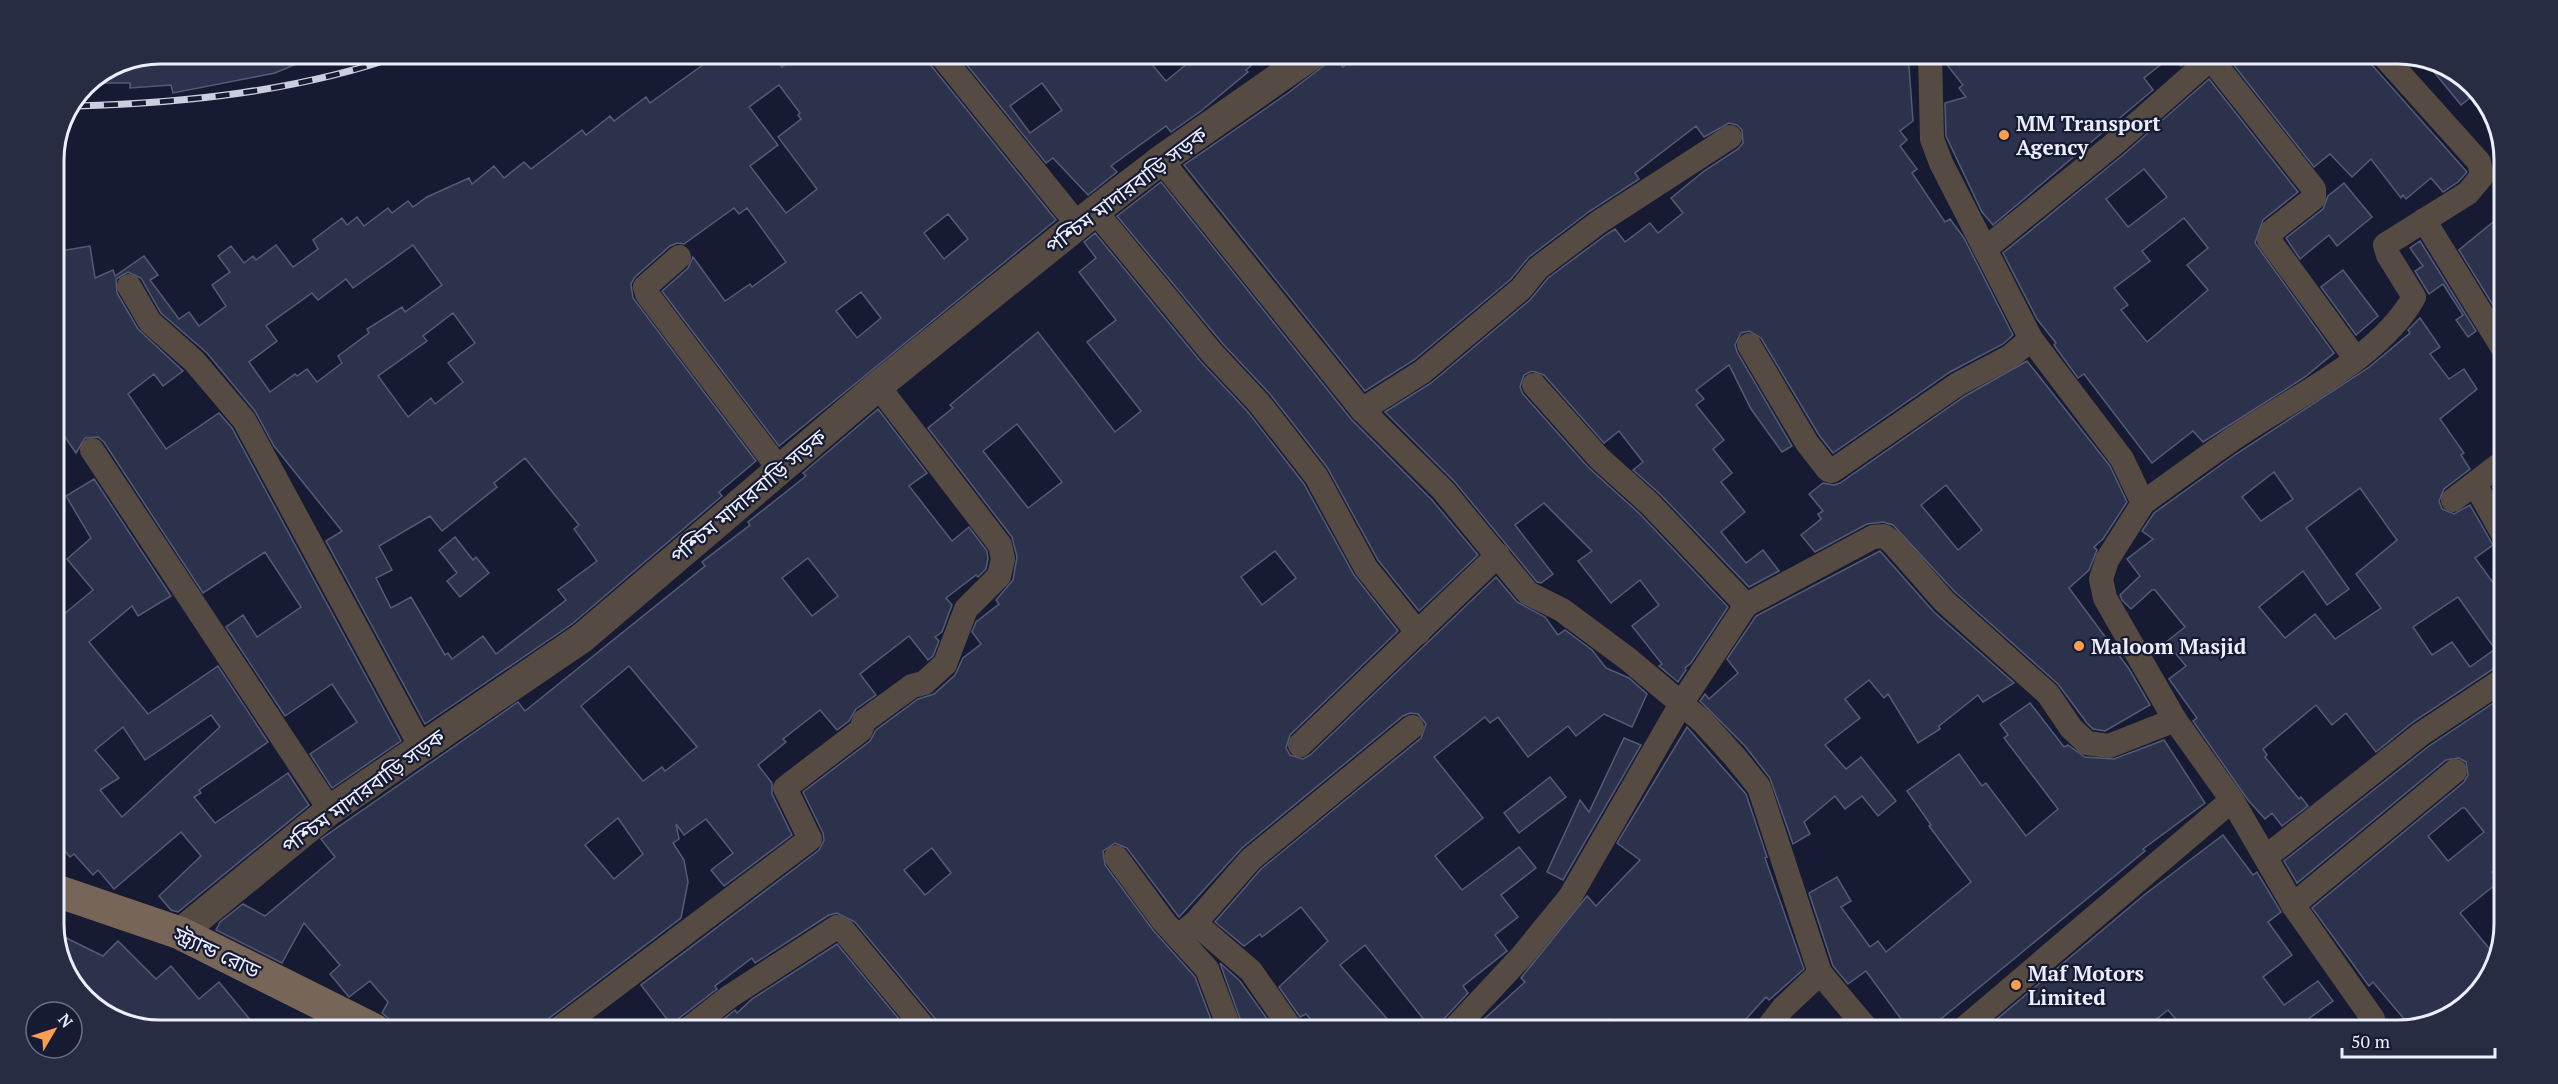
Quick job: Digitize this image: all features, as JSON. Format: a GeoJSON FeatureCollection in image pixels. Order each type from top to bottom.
{"type":"FeatureCollection","features":[{"type":"Feature","properties":{"kind":"main road","name":"স্ট্র্যান্ড রোড"},"geometry":{"type":"LineString","coordinates":[[65,894],[180,933],[354,1020]]}},
{"type":"Feature","properties":{"kind":"street"},"geometry":{"type":"LineString","coordinates":[[949,64],[1259,404],[1316,476],[1366,568],[1418,633]]}},
{"type":"Feature","properties":{"kind":"street","name":"পশ্চিম মাদারবাড়ি সড়ক"},"geometry":{"type":"LineString","coordinates":[[180,933],[330,810],[582,638],[878,386],[1087,218],[1161,160],[1299,64]]}},
{"type":"Feature","properties":{"kind":"street"},"geometry":{"type":"LineString","coordinates":[[1930,64],[1932,139],[1941,163],[2031,339],[2122,459],[2143,503]]}},
{"type":"Feature","properties":{"kind":"street"},"geometry":{"type":"LineString","coordinates":[[1985,249],[2114,144],[2205,64]]}},
{"type":"Feature","properties":{"kind":"street"},"geometry":{"type":"LineString","coordinates":[[2220,64],[2314,189],[2314,198],[2272,231],[2269,240],[2356,359]]}},
{"type":"Feature","properties":{"kind":"street"},"geometry":{"type":"LineString","coordinates":[[2373,1020],[2293,905],[2232,800],[2175,720],[2105,598],[2100,579],[2107,560],[2143,503],[2238,434],[2356,359],[2403,317],[2414,297],[2388,255],[2385,245],[2468,193],[2482,177],[2479,162],[2391,64]]}},
{"type":"Feature","properties":{"kind":"street"},"geometry":{"type":"LineString","coordinates":[[1362,410],[1422,372],[1521,289],[1538,268],[1599,222],[1730,137]]}},
{"type":"Feature","properties":{"kind":"street"},"geometry":{"type":"LineString","coordinates":[[1161,160],[1362,410],[1443,490],[1528,593],[1562,610],[1702,721],[1759,787],[1820,973],[1860,1020]]}},
{"type":"Feature","properties":{"kind":"street"},"geometry":{"type":"LineString","coordinates":[[2424,220],[2493,333]]}},
{"type":"Feature","properties":{"kind":"street"},"geometry":{"type":"LineString","coordinates":[[679,257],[649,281],[645,287],[647,294],[780,470]]}},
{"type":"Feature","properties":{"kind":"street"},"geometry":{"type":"LineString","coordinates":[[129,286],[150,322],[194,361],[244,420],[422,749]]}},
{"type":"Feature","properties":{"kind":"street"},"geometry":{"type":"LineString","coordinates":[[1749,345],[1807,443],[1828,470],[1832,471],[1958,384],[2011,356],[2031,339]]}},
{"type":"Feature","properties":{"kind":"street"},"geometry":{"type":"LineString","coordinates":[[1534,385],[1599,458],[1650,504],[1746,605]]}},
{"type":"Feature","properties":{"kind":"street"},"geometry":{"type":"LineString","coordinates":[[570,1020],[810,839],[784,788],[861,730],[864,721],[912,686],[924,683],[945,664],[966,609],[999,576],[1003,559],[1000,546],[878,386]]}},
{"type":"Feature","properties":{"kind":"street"},"geometry":{"type":"LineString","coordinates":[[92,450],[330,810]]}},
{"type":"Feature","properties":{"kind":"street"},"geometry":{"type":"LineString","coordinates":[[2453,500],[2493,469]]}},
{"type":"Feature","properties":{"kind":"street"},"geometry":{"type":"LineString","coordinates":[[2475,484],[2493,517]]}},
{"type":"Feature","properties":{"kind":"street"},"geometry":{"type":"LineString","coordinates":[[1462,1020],[1521,957],[1570,897],[1681,704],[1746,605],[1874,537],[1884,536],[1944,601],[2048,694],[2072,728],[2087,743],[2109,746],[2175,720]]}},
{"type":"Feature","properties":{"kind":"street"},"geometry":{"type":"LineString","coordinates":[[1300,745],[1498,555]]}},
{"type":"Feature","properties":{"kind":"street"},"geometry":{"type":"LineString","coordinates":[[2266,857],[2421,734],[2494,686]]}},
{"type":"Feature","properties":{"kind":"street"},"geometry":{"type":"LineString","coordinates":[[1187,929],[1251,859],[1412,727]]}},
{"type":"Feature","properties":{"kind":"street"},"geometry":{"type":"LineString","coordinates":[[2293,905],[2455,771]]}},
{"type":"Feature","properties":{"kind":"street"},"geometry":{"type":"LineString","coordinates":[[1974,1020],[2232,800]]}},
{"type":"Feature","properties":{"kind":"street"},"geometry":{"type":"LineString","coordinates":[[1116,857],[1187,929],[1251,971],[1285,1020]]}},
{"type":"Feature","properties":{"kind":"street"},"geometry":{"type":"LineString","coordinates":[[700,1020],[729,997],[837,927],[844,931],[918,1020]]}},
{"type":"Feature","properties":{"kind":"street"},"geometry":{"type":"LineString","coordinates":[[1187,929],[1208,969],[1226,1020]]}},
{"type":"Feature","properties":{"kind":"street"},"geometry":{"type":"LineString","coordinates":[[1774,1020],[1783,1008],[1820,973]]}},
{"type":"Feature","properties":{"kind":"building"},"geometry":{"type":"Polygon","coordinates":[[[160,64],[296,64],[275,73],[173,93],[171,85],[130,88],[130,83],[104,83],[123,72],[141,66],[160,64]]]}},
{"type":"Feature","properties":{"kind":"building"},"geometry":{"type":"Polygon","coordinates":[[[704,64],[780,64],[782,67],[786,64],[930,64],[1056,220],[779,446],[662,291],[688,268],[693,257],[725,301],[750,284],[752,287],[786,262],[747,208],[739,214],[734,208],[684,244],[677,243],[670,246],[635,277],[631,284],[633,298],[756,461],[719,492],[722,496],[572,624],[425,724],[326,541],[342,531],[274,446],[255,411],[207,353],[161,313],[141,278],[128,272],[116,279],[117,293],[138,329],[183,371],[163,386],[154,374],[128,394],[166,449],[219,413],[232,428],[401,741],[332,788],[310,754],[357,722],[332,684],[285,716],[226,627],[243,615],[257,637],[301,607],[265,552],[203,593],[104,442],[98,437],[85,438],[76,453],[65,437],[65,250],[90,246],[95,278],[113,270],[115,276],[144,256],[158,275],[150,280],[179,319],[189,312],[199,326],[226,306],[212,285],[230,272],[218,256],[231,246],[244,263],[253,256],[256,260],[276,245],[293,267],[318,249],[313,240],[342,218],[347,225],[357,217],[364,226],[388,208],[392,213],[408,201],[413,207],[427,197],[469,178],[472,184],[494,166],[504,178],[524,162],[531,169],[582,130],[586,135],[610,116],[614,121],[646,97],[650,103],[704,64]],[[779,85],[749,107],[778,145],[750,166],[786,213],[817,189],[778,137],[801,119],[798,115],[800,113],[779,85]],[[948,214],[924,233],[944,259],[968,239],[948,214]],[[413,245],[353,288],[346,279],[318,300],[312,293],[266,326],[277,341],[249,362],[270,392],[295,374],[297,376],[307,369],[317,382],[342,363],[338,356],[369,333],[367,329],[402,307],[405,312],[442,285],[413,245]],[[861,292],[836,311],[857,338],[881,318],[861,292]],[[453,313],[423,336],[427,341],[378,376],[408,417],[431,398],[435,404],[463,382],[448,363],[475,343],[453,313]],[[525,458],[494,483],[497,487],[442,531],[430,516],[379,546],[392,570],[376,578],[391,608],[411,597],[445,655],[448,653],[452,659],[483,636],[496,654],[566,600],[558,590],[597,561],[574,529],[579,525],[525,458]]]}},
{"type":"Feature","properties":{"kind":"building"},"geometry":{"type":"Polygon","coordinates":[[[966,64],[1152,64],[1166,81],[1187,64],[1253,64],[1246,70],[1248,72],[1201,111],[1171,132],[1166,126],[1111,166],[1117,172],[1088,195],[1053,158],[1046,163],[966,64]],[[1042,83],[1010,106],[1030,133],[1062,110],[1042,83]]]}},
{"type":"Feature","properties":{"kind":"building"},"geometry":{"type":"Polygon","coordinates":[[[1326,64],[1341,64],[1343,67],[1347,64],[1909,64],[1913,121],[1900,131],[1907,140],[1900,146],[1917,169],[1912,173],[1945,222],[1950,219],[1964,238],[2013,335],[2003,344],[1950,372],[1833,453],[1819,435],[1761,338],[1749,331],[1741,333],[1735,345],[1737,352],[1792,446],[1782,452],[1751,409],[1729,365],[1696,390],[1704,399],[1696,405],[1724,440],[1713,449],[1732,473],[1721,482],[1745,512],[1721,532],[1746,563],[1763,550],[1779,571],[1749,587],[1660,494],[1633,470],[1643,462],[1619,431],[1604,443],[1544,375],[1532,371],[1524,375],[1520,387],[1523,394],[1588,467],[1640,514],[1728,607],[1691,663],[1685,668],[1678,682],[1659,666],[1662,664],[1632,626],[1659,605],[1640,580],[1611,603],[1578,561],[1592,551],[1544,503],[1515,525],[1553,574],[1541,583],[1537,582],[1454,481],[1385,412],[1431,383],[1530,300],[1548,278],[1607,234],[1615,229],[1625,242],[1650,223],[1658,233],[1683,213],[1671,198],[1704,171],[1738,149],[1743,143],[1742,130],[1737,125],[1729,123],[1704,137],[1696,126],[1635,173],[1639,179],[1590,211],[1529,257],[1511,279],[1414,360],[1365,391],[1184,165],[1326,64]]]}},
{"type":"Feature","properties":{"kind":"building"},"geometry":{"type":"Polygon","coordinates":[[[1946,64],[2162,64],[2144,78],[2153,90],[1993,225],[1982,212],[1946,136],[1945,103],[1966,97],[1959,88],[1963,85],[1946,64]]]}},
{"type":"Feature","properties":{"kind":"building"},"geometry":{"type":"Polygon","coordinates":[[[2233,64],[2371,64],[2467,172],[2458,182],[2443,192],[2431,178],[2406,199],[2403,195],[2401,198],[2371,159],[2352,177],[2330,154],[2314,167],[2233,64]]]}},
{"type":"Feature","properties":{"kind":"building"},"geometry":{"type":"Polygon","coordinates":[[[2433,71],[2451,81],[2470,97],[2461,105],[2433,71]]]}},
{"type":"Feature","properties":{"kind":"building"},"geometry":{"type":"Polygon","coordinates":[[[2209,79],[2298,192],[2263,220],[2255,243],[2334,353],[2305,377],[2203,442],[2193,431],[2152,463],[2084,374],[2078,378],[2054,345],[2056,343],[2037,319],[2003,253],[2123,155],[2209,79]],[[2144,169],[2106,199],[2128,227],[2167,197],[2144,169]],[[2184,218],[2142,251],[2150,261],[2114,288],[2128,305],[2121,310],[2147,342],[2208,290],[2187,265],[2208,248],[2184,218]]]}},
{"type":"Feature","properties":{"kind":"building"},"geometry":{"type":"Polygon","coordinates":[[[1161,182],[1351,419],[1432,500],[1478,555],[1419,611],[1378,560],[1327,467],[1270,394],[1223,344],[1117,216],[1161,182]]]}},
{"type":"Feature","properties":{"kind":"building"},"geometry":{"type":"Polygon","coordinates":[[[2344,183],[2372,217],[2337,246],[2329,235],[2300,259],[2286,238],[2323,209],[2328,196],[2344,183]]]}},
{"type":"Feature","properties":{"kind":"building"},"geometry":{"type":"Polygon","coordinates":[[[2493,222],[2493,305],[2459,250],[2493,222]]]}},
{"type":"Feature","properties":{"kind":"building"},"geometry":{"type":"Polygon","coordinates":[[[1095,233],[1201,362],[1248,412],[1304,484],[1354,575],[1398,631],[1290,735],[1286,748],[1290,755],[1303,759],[1310,755],[1496,577],[1517,602],[1545,617],[1558,635],[1565,630],[1592,650],[1606,668],[1629,678],[1647,694],[1632,727],[1604,714],[1576,736],[1568,726],[1528,757],[1498,717],[1490,723],[1485,717],[1434,757],[1483,818],[1435,856],[1462,890],[1519,847],[1536,868],[1501,895],[1518,917],[1495,935],[1507,951],[1463,986],[1468,993],[1443,1020],[1424,1020],[1365,945],[1340,965],[1388,1020],[1311,1020],[1306,1014],[1300,1017],[1279,987],[1328,941],[1301,907],[1262,937],[1260,934],[1244,946],[1215,922],[1261,869],[1421,738],[1426,724],[1418,714],[1410,713],[1403,716],[1242,848],[1179,917],[1127,848],[1115,843],[1103,851],[1105,865],[1153,930],[1195,977],[1211,1020],[936,1020],[855,922],[837,913],[829,915],[755,963],[752,958],[715,986],[717,989],[677,1020],[668,1020],[641,985],[819,850],[824,840],[823,833],[803,792],[870,741],[876,730],[918,699],[934,694],[955,675],[963,658],[981,644],[972,632],[976,622],[999,604],[996,600],[1013,580],[1017,557],[1012,537],[928,428],[953,408],[950,405],[1038,332],[1115,432],[1141,411],[1087,342],[1116,320],[1079,272],[1096,258],[1084,242],[1095,233]],[[1017,424],[983,451],[1028,508],[1062,482],[1017,424]],[[1275,551],[1241,577],[1262,605],[1296,578],[1275,551]],[[932,848],[904,870],[925,895],[951,873],[932,848]]]}},
{"type":"Feature","properties":{"kind":"building"},"geometry":{"type":"Polygon","coordinates":[[[2420,241],[2476,331],[2468,337],[2456,320],[2463,315],[2443,284],[2429,294],[2415,271],[2423,266],[2410,248],[2420,241]]]}},
{"type":"Feature","properties":{"kind":"building"},"geometry":{"type":"Polygon","coordinates":[[[2343,270],[2378,316],[2356,335],[2321,287],[2343,270]]]}},
{"type":"Feature","properties":{"kind":"building"},"geometry":{"type":"Polygon","coordinates":[[[2420,318],[2440,347],[2430,354],[2449,379],[2464,369],[2477,389],[2440,419],[2464,453],[2461,455],[2470,469],[2444,489],[2439,501],[2442,509],[2454,514],[2470,505],[2493,545],[2475,558],[2494,583],[2494,647],[2458,597],[2413,627],[2432,655],[2452,642],[2470,667],[2494,650],[2494,669],[2413,722],[2376,752],[2346,713],[2332,725],[2316,705],[2263,749],[2267,755],[2265,757],[2299,799],[2301,797],[2308,806],[2282,826],[2272,813],[2265,819],[2248,800],[2193,721],[2197,718],[2169,679],[2186,666],[2166,642],[2185,627],[2155,590],[2152,590],[2131,609],[2122,600],[2120,595],[2140,576],[2127,559],[2153,539],[2142,531],[2154,513],[2236,454],[2368,368],[2410,333],[2408,330],[2420,318]],[[2274,472],[2242,497],[2261,521],[2293,499],[2274,472]],[[2360,488],[2306,528],[2349,589],[2327,605],[2303,571],[2259,607],[2285,638],[2315,614],[2335,639],[2381,608],[2356,574],[2397,540],[2360,488]]]}},
{"type":"Feature","properties":{"kind":"building"},"geometry":{"type":"Polygon","coordinates":[[[2027,361],[2110,466],[2127,502],[2103,539],[2094,547],[2097,550],[2089,570],[2069,588],[2129,669],[2150,705],[2105,731],[2093,729],[2058,684],[1954,591],[1893,525],[1883,522],[1867,524],[1815,552],[1801,535],[1821,519],[1818,514],[1823,511],[1809,494],[1823,483],[1834,485],[1840,483],[1965,396],[2027,361]],[[1946,485],[1921,505],[1958,550],[1982,530],[1946,485]]]}},
{"type":"Feature","properties":{"kind":"building"},"geometry":{"type":"Polygon","coordinates":[[[878,409],[927,473],[909,486],[952,541],[969,527],[987,551],[988,559],[986,569],[978,577],[976,575],[946,598],[952,605],[942,632],[935,637],[939,641],[933,656],[928,660],[909,636],[860,674],[876,695],[856,709],[849,721],[837,730],[820,710],[783,739],[786,742],[758,765],[772,783],[772,794],[792,835],[724,886],[711,870],[733,853],[706,819],[684,835],[676,824],[679,839],[673,843],[684,860],[688,882],[681,918],[548,1020],[390,1020],[382,1013],[388,1002],[370,981],[349,997],[330,974],[340,965],[304,923],[282,963],[216,930],[220,922],[243,904],[265,916],[335,857],[321,839],[518,702],[525,711],[705,566],[702,562],[750,525],[748,522],[806,476],[803,473],[878,409]],[[808,558],[782,578],[812,616],[838,596],[808,558]],[[629,666],[581,706],[643,781],[662,767],[665,771],[697,747],[629,666]],[[618,818],[585,845],[614,879],[643,854],[618,818]]]}},
{"type":"Feature","properties":{"kind":"building"},"geometry":{"type":"Polygon","coordinates":[[[94,479],[171,596],[138,616],[132,606],[89,642],[148,714],[218,666],[268,742],[199,790],[201,793],[194,797],[215,823],[288,773],[309,805],[178,912],[171,910],[159,896],[201,856],[181,832],[114,889],[98,870],[93,875],[74,854],[70,857],[65,851],[65,613],[93,590],[67,559],[91,538],[66,496],[94,479]],[[211,715],[145,760],[123,727],[95,750],[119,778],[100,790],[122,817],[220,727],[211,715]]]}},
{"type":"Feature","properties":{"kind":"building"},"geometry":{"type":"Polygon","coordinates":[[[455,537],[473,560],[476,557],[489,573],[460,597],[447,581],[457,573],[439,550],[455,537]]]}},
{"type":"Feature","properties":{"kind":"building"},"geometry":{"type":"Polygon","coordinates":[[[1880,551],[1934,612],[2014,683],[1983,702],[1978,695],[1939,726],[1940,729],[1918,743],[1888,694],[1884,698],[1869,680],[1845,699],[1860,718],[1825,745],[1846,769],[1861,757],[1896,801],[1878,816],[1862,796],[1845,809],[1835,796],[1804,822],[1810,834],[1793,844],[1770,778],[1745,746],[1700,701],[1705,694],[1709,699],[1738,673],[1727,659],[1756,616],[1880,551]]]}},
{"type":"Feature","properties":{"kind":"building"},"geometry":{"type":"Polygon","coordinates":[[[2030,703],[2064,747],[2068,745],[2085,757],[2114,759],[2164,740],[2205,803],[2143,849],[2145,851],[1940,1020],[1902,1020],[1866,971],[1848,984],[1833,966],[1809,893],[1837,877],[1851,901],[1841,907],[1870,947],[1878,941],[1886,952],[1971,882],[1929,826],[1931,825],[1907,791],[1959,754],[1982,786],[1986,783],[2026,836],[2058,809],[2004,738],[2008,735],[2000,724],[2030,703]]]}},
{"type":"Feature","properties":{"kind":"building"},"geometry":{"type":"Polygon","coordinates":[[[2494,703],[2494,870],[2492,872],[2494,886],[2460,913],[2490,949],[2481,972],[2461,996],[2435,1012],[2404,1019],[2373,982],[2369,986],[2312,908],[2464,782],[2468,775],[2466,762],[2459,758],[2446,760],[2297,883],[2284,861],[2429,746],[2494,703]],[[2462,808],[2428,836],[2448,861],[2484,832],[2465,808],[2462,808]]]}},
{"type":"Feature","properties":{"kind":"building"},"geometry":{"type":"Polygon","coordinates":[[[1687,727],[1746,794],[1767,857],[1765,858],[1804,969],[1769,1000],[1766,997],[1745,1020],[1483,1020],[1525,982],[1521,978],[1587,896],[1596,906],[1640,860],[1617,843],[1687,727]]]}},
{"type":"Feature","properties":{"kind":"building"},"geometry":{"type":"Polygon","coordinates":[[[1624,738],[1641,745],[1563,880],[1547,872],[1580,800],[1589,812],[1624,738]]]}},
{"type":"Feature","properties":{"kind":"building"},"geometry":{"type":"Polygon","coordinates":[[[1550,777],[1566,797],[1519,833],[1504,813],[1550,777]]]}},
{"type":"Feature","properties":{"kind":"building"},"geometry":{"type":"Polygon","coordinates":[[[2223,835],[2253,875],[2257,872],[2281,912],[2268,922],[2292,955],[2263,977],[2284,1005],[2318,981],[2333,1001],[2307,1020],[2176,1020],[2168,1010],[2156,1020],[1996,1020],[2144,895],[2223,835]]]}},
{"type":"Feature","properties":{"kind":"building"},"geometry":{"type":"Polygon","coordinates":[[[66,938],[103,956],[118,941],[156,979],[171,966],[199,999],[219,982],[250,1020],[141,1018],[112,1007],[88,987],[74,966],[66,938]]]}},
{"type":"Feature","properties":{"kind":"building"},"geometry":{"type":"Polygon","coordinates":[[[837,944],[900,1020],[722,1020],[735,1010],[737,1013],[752,999],[837,944]]]}},
{"type":"Feature","properties":{"kind":"building"},"geometry":{"type":"Polygon","coordinates":[[[1220,963],[1240,981],[1268,1020],[1240,1020],[1220,963]]]}},
{"type":"Feature","properties":{"kind":"railway"},"geometry":{"type":"LineString","coordinates":[[82,106],[159,102],[242,93],[284,86],[374,64]]}},
{"type":"Feature","properties":{"kind":"place","name":"MM Transport Agency"},"geometry":{"type":"Point","coordinates":[2004,135]}},
{"type":"Feature","properties":{"kind":"place","name":"Maloom Masjid"},"geometry":{"type":"Point","coordinates":[2079,646]}},
{"type":"Feature","properties":{"kind":"place","name":"Maf Motors Limited"},"geometry":{"type":"Point","coordinates":[2016,985]}}]}
